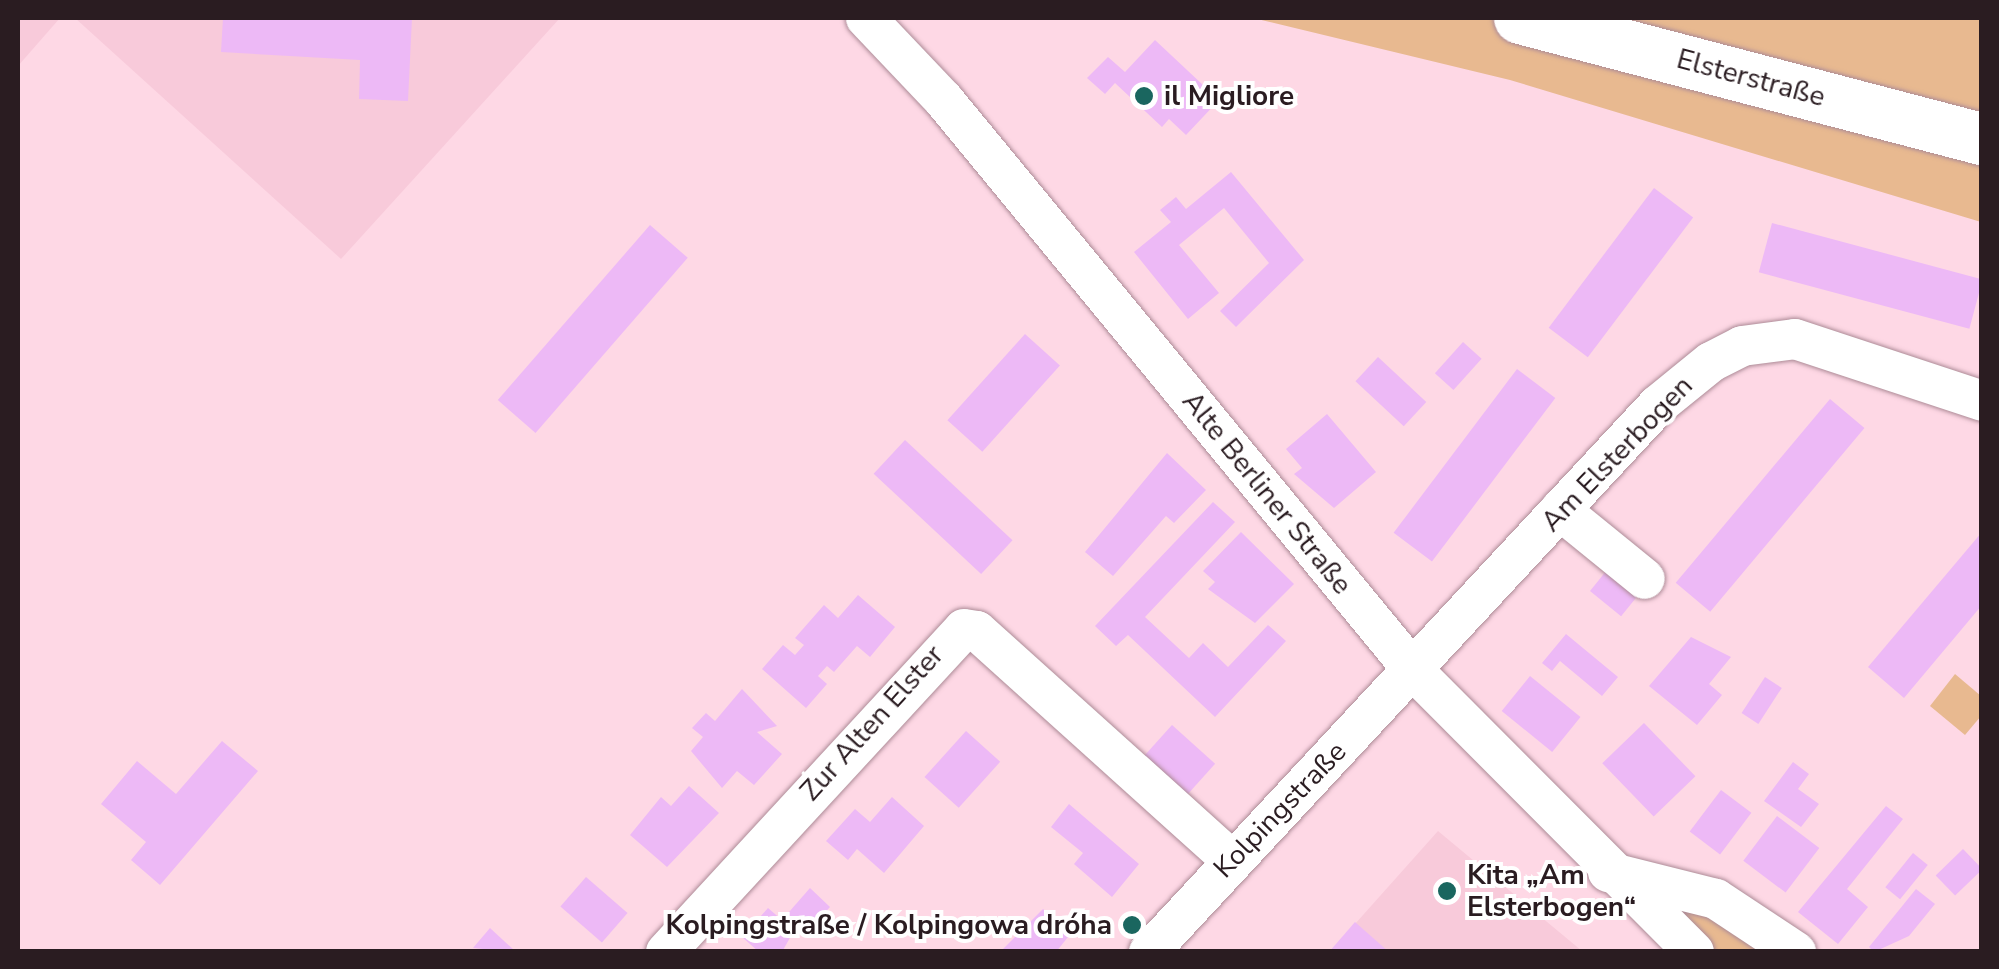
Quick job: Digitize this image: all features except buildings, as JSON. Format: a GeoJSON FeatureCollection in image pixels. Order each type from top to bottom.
{"type":"FeatureCollection","features":[{"type":"Feature","properties":{"kind":"main road","name":"Elsterstraße"},"geometry":{"type":"LineString","coordinates":[[1520,18],[1982,139]]}},
{"type":"Feature","properties":{"kind":"street","name":"Alte Berliner Straße"},"geometry":{"type":"LineString","coordinates":[[866,18],[943,100],[1413,670],[1608,872],[1694,952]]}},
{"type":"Feature","properties":{"kind":"street","name":"Alte Berliner Straße"},"geometry":{"type":"LineString","coordinates":[[897,18],[943,100]]}},
{"type":"Feature","properties":{"kind":"street","name":"Am Elsterbogen"},"geometry":{"type":"LineString","coordinates":[[1413,670],[1685,380],[1742,346],[1795,339],[1842,350],[1982,401]]}},
{"type":"Feature","properties":{"kind":"street"},"geometry":{"type":"LineString","coordinates":[[1560,510],[1645,579]]}},
{"type":"Feature","properties":{"kind":"street","name":"Zur Alten Elster"},"geometry":{"type":"LineString","coordinates":[[666,952],[964,629],[977,632],[1231,860]]}},
{"type":"Feature","properties":{"kind":"street","name":"Kolpingstraße"},"geometry":{"type":"LineString","coordinates":[[1148,952],[1413,670]]}},
{"type":"Feature","properties":{"kind":"street"},"geometry":{"type":"LineString","coordinates":[[1608,872],[1716,899],[1796,952]]}},
{"type":"Feature","properties":{"kind":"shaded area"},"geometry":{"type":"Polygon","coordinates":[[[18,18],[60,18],[18,66],[18,18]]]}},
{"type":"Feature","properties":{"kind":"shaded area"},"geometry":{"type":"Polygon","coordinates":[[[75,18],[560,18],[341,259],[75,18]]]}},
{"type":"Feature","properties":{"kind":"shaded area"},"geometry":{"type":"Polygon","coordinates":[[[1253,18],[1504,18],[1981,144],[1981,222],[1510,80],[1253,18]]]}},
{"type":"Feature","properties":{"kind":"shaded area"},"geometry":{"type":"Polygon","coordinates":[[[1533,18],[1981,18],[1981,135],[1533,18]]]}},
{"type":"Feature","properties":{"kind":"shaded area"},"geometry":{"type":"Polygon","coordinates":[[[1955,674],[1981,696],[1981,716],[1965,735],[1930,706],[1955,674]]]}},
{"type":"Feature","properties":{"kind":"shaded area","name":"Kita „Am Elsterbogen“"},"geometry":{"type":"Polygon","coordinates":[[[1438,831],[1582,951],[1330,952],[1438,831]]]}},
{"type":"Feature","properties":{"kind":"shaded area"},"geometry":{"type":"Polygon","coordinates":[[[1655,880],[1794,951],[1698,951],[1655,880]]]}},
{"type":"Feature","properties":{"kind":"place","name":"il Migliore"},"geometry":{"type":"Point","coordinates":[1144,96]}},
{"type":"Feature","properties":{"kind":"place","name":"Kita „Am Elsterbogen“"},"geometry":{"type":"Point","coordinates":[1447,891]}},
{"type":"Feature","properties":{"kind":"place","name":"Kolpingstraße / Kolpingowa dróha"},"geometry":{"type":"Point","coordinates":[1132,925]}}]}
